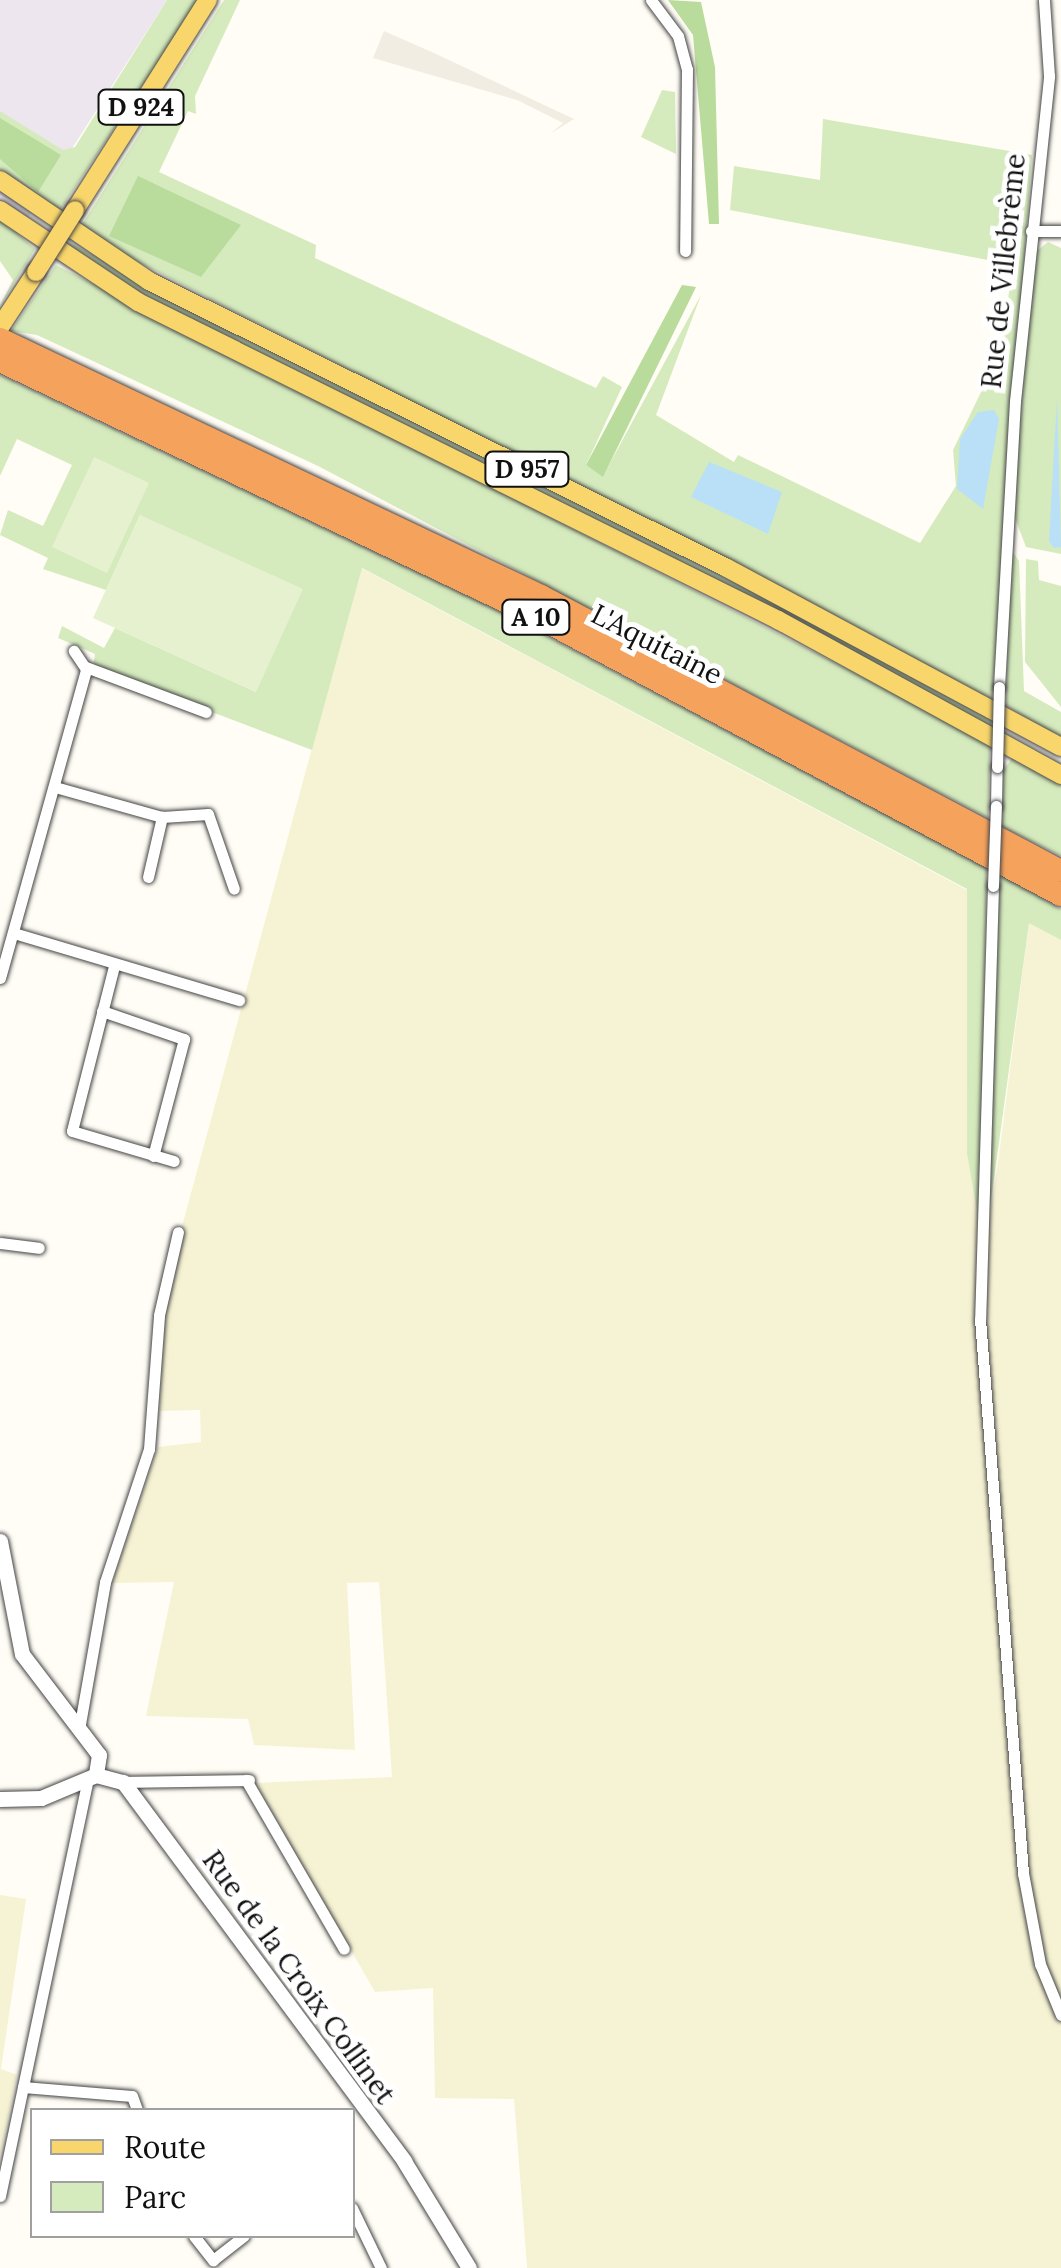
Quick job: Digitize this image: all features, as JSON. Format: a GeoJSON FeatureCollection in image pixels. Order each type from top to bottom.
{"type":"FeatureCollection","features":[{"type":"Feature","properties":{"kind":"highway","name":"L'Aquitaine"},"geometry":{"type":"LineString","coordinates":[[0,339],[594,623],[1061,871]]}},
{"type":"Feature","properties":{"kind":"highway","name":"L'Aquitaine"},"geometry":{"type":"LineString","coordinates":[[0,361],[585,641],[1061,894]]}},
{"type":"Feature","properties":{"kind":"main road","name":"D 924"},"geometry":{"type":"LineString","coordinates":[[4,321],[208,0]]}},
{"type":"Feature","properties":{"kind":"main road","name":"D 957"},"geometry":{"type":"LineString","coordinates":[[0,180],[149,281],[761,586],[1061,748]]}},
{"type":"Feature","properties":{"kind":"main road","name":"D 957"},"geometry":{"type":"LineString","coordinates":[[0,210],[152,310],[778,620],[1061,775]]}},
{"type":"Feature","properties":{"kind":"street"},"geometry":{"type":"LineString","coordinates":[[651,0],[687,69],[686,251]]}},
{"type":"Feature","properties":{"kind":"street","name":"Rue de Villebrème"},"geometry":{"type":"LineString","coordinates":[[1044,0],[1049,76],[1031,231],[1006,548],[980,1319],[1022,1873],[1040,1964],[1061,2015]]}},
{"type":"Feature","properties":{"kind":"street"},"geometry":{"type":"LineString","coordinates":[[1031,231],[1061,231]]}},
{"type":"Feature","properties":{"kind":"street"},"geometry":{"type":"LineString","coordinates":[[74,651],[86,666],[206,712]]}},
{"type":"Feature","properties":{"kind":"street"},"geometry":{"type":"LineString","coordinates":[[0,975],[86,666]]}},
{"type":"Feature","properties":{"kind":"street"},"geometry":{"type":"LineString","coordinates":[[54,787],[162,817],[213,817],[234,890]]}},
{"type":"Feature","properties":{"kind":"street"},"geometry":{"type":"LineString","coordinates":[[148,877],[162,817]]}},
{"type":"Feature","properties":{"kind":"street"},"geometry":{"type":"LineString","coordinates":[[14,933],[114,966],[239,1000]]}},
{"type":"Feature","properties":{"kind":"street"},"geometry":{"type":"LineString","coordinates":[[114,966],[72,1132],[174,1161]]}},
{"type":"Feature","properties":{"kind":"street"},"geometry":{"type":"LineString","coordinates":[[102,1012],[184,1039],[152,1156]]}},
{"type":"Feature","properties":{"kind":"street"},"geometry":{"type":"LineString","coordinates":[[80,1724],[105,1582],[149,1448],[159,1315],[178,1232]]}},
{"type":"Feature","properties":{"kind":"street"},"geometry":{"type":"LineString","coordinates":[[0,1243],[39,1248]]}},
{"type":"Feature","properties":{"kind":"street"},"geometry":{"type":"LineString","coordinates":[[0,1541],[22,1654],[80,1724],[98,1755],[0,2196]]}},
{"type":"Feature","properties":{"kind":"street"},"geometry":{"type":"LineString","coordinates":[[0,1799],[92,1778],[124,1782],[250,1780],[344,1948]]}},
{"type":"Feature","properties":{"kind":"street","name":"Rue de la Croix Collinet"},"geometry":{"type":"LineString","coordinates":[[124,1782],[455,2237],[469,2268]]}},
{"type":"Feature","properties":{"kind":"street"},"geometry":{"type":"LineString","coordinates":[[23,2086],[132,2096],[136,2108]]}},
{"type":"Feature","properties":{"kind":"street"},"geometry":{"type":"LineString","coordinates":[[355,2214],[381,2268]]}},
{"type":"Feature","properties":{"kind":"street"},"geometry":{"type":"LineString","coordinates":[[455,2237],[458,2268]]}},
{"type":"Feature","properties":{"kind":"street"},"geometry":{"type":"LineString","coordinates":[[195,2238],[212,2264],[242,2238]]}},
{"type":"Feature","properties":{"kind":"shaded area"},"geometry":{"type":"Polygon","coordinates":[[[0,0],[167,0],[0,261],[0,0]]]}},
{"type":"Feature","properties":{"kind":"shaded area"},"geometry":{"type":"Polygon","coordinates":[[[384,31],[574,119],[550,134],[563,123],[517,100],[373,58],[384,31]]]}},
{"type":"Feature","properties":{"kind":"shaded area"},"geometry":{"type":"Polygon","coordinates":[[[361,568],[967,890],[967,1154],[979,1223],[988,1223],[998,1163],[1029,922],[1061,940],[1061,2268],[527,2268],[514,2099],[435,2098],[433,1988],[375,1992],[255,1783],[392,1777],[379,1582],[347,1583],[355,1750],[254,1745],[248,1719],[146,1716],[174,1582],[112,1583],[158,1447],[201,1442],[200,1410],[160,1411],[163,1296],[361,568]]]}},
{"type":"Feature","properties":{"kind":"shaded area"},"geometry":{"type":"Polygon","coordinates":[[[0,1895],[26,1899],[1,2069],[17,2075],[0,2157],[0,1895]]]}},
{"type":"Feature","properties":{"kind":"green space"},"geometry":{"type":"Polygon","coordinates":[[[167,0],[199,0],[56,216],[0,171],[0,111],[63,150],[75,147],[167,0]]]}},
{"type":"Feature","properties":{"kind":"green space"},"geometry":{"type":"Polygon","coordinates":[[[224,0],[240,0],[195,96],[196,114],[188,111],[159,172],[316,245],[315,258],[596,388],[603,376],[622,387],[586,465],[603,476],[701,295],[656,415],[734,462],[738,455],[920,543],[956,486],[953,450],[998,357],[1012,275],[1003,263],[730,210],[734,166],[820,180],[823,119],[1032,155],[992,699],[78,231],[224,0]]]}},
{"type":"Feature","properties":{"kind":"green space"},"geometry":{"type":"Polygon","coordinates":[[[668,0],[701,2],[715,67],[719,224],[709,224],[693,35],[668,0]]]}},
{"type":"Feature","properties":{"kind":"green space"},"geometry":{"type":"Polygon","coordinates":[[[662,90],[675,92],[676,154],[641,137],[662,90]]]}},
{"type":"Feature","properties":{"kind":"green space"},"geometry":{"type":"Polygon","coordinates":[[[0,118],[61,155],[38,192],[0,159],[0,118]]]}},
{"type":"Feature","properties":{"kind":"green space"},"geometry":{"type":"Polygon","coordinates":[[[138,176],[241,225],[201,277],[109,236],[138,176]]]}},
{"type":"Feature","properties":{"kind":"green space"},"geometry":{"type":"Polygon","coordinates":[[[0,219],[35,249],[0,306],[13,280],[0,261],[0,219]]]}},
{"type":"Feature","properties":{"kind":"green space"},"geometry":{"type":"Polygon","coordinates":[[[1048,242],[1061,248],[1061,554],[1026,547],[1013,513],[1033,254],[1048,242]]]}},
{"type":"Feature","properties":{"kind":"green space"},"geometry":{"type":"Polygon","coordinates":[[[70,243],[991,714],[991,727],[204,329],[65,251],[70,243]]]}},
{"type":"Feature","properties":{"kind":"green space"},"geometry":{"type":"Polygon","coordinates":[[[56,265],[990,742],[988,818],[318,466],[37,335],[11,331],[56,265]]]}},
{"type":"Feature","properties":{"kind":"green space"},"geometry":{"type":"Polygon","coordinates":[[[682,285],[696,287],[603,477],[586,465],[682,285]]]}},
{"type":"Feature","properties":{"kind":"green space"},"geometry":{"type":"Polygon","coordinates":[[[0,375],[495,609],[987,868],[979,1223],[967,1154],[967,889],[362,568],[312,750],[93,667],[95,654],[58,638],[62,626],[104,648],[115,628],[256,692],[140,515],[106,590],[43,569],[48,558],[0,535],[8,510],[43,526],[72,465],[17,439],[0,476],[0,375]]]}},
{"type":"Feature","properties":{"kind":"green space"},"geometry":{"type":"Polygon","coordinates":[[[94,457],[149,483],[107,573],[52,547],[94,457]]]}},
{"type":"Feature","properties":{"kind":"green space"},"geometry":{"type":"Polygon","coordinates":[[[140,515],[303,589],[256,692],[93,618],[140,515]]]}},
{"type":"Feature","properties":{"kind":"green space"},"geometry":{"type":"Polygon","coordinates":[[[1010,548],[1019,561],[1024,691],[1061,712],[1061,738],[1006,706],[1010,548]]]}},
{"type":"Feature","properties":{"kind":"green space"},"geometry":{"type":"Polygon","coordinates":[[[1026,559],[1038,561],[1039,580],[1061,586],[1061,707],[1025,662],[1026,559]]]}},
{"type":"Feature","properties":{"kind":"green space"},"geometry":{"type":"Polygon","coordinates":[[[1014,755],[1061,783],[1061,856],[1001,826],[1003,771],[1014,755]]]}},
{"type":"Feature","properties":{"kind":"green space"},"geometry":{"type":"Polygon","coordinates":[[[1000,874],[1061,909],[1061,940],[1029,923],[988,1223],[1000,874]]]}},
{"type":"Feature","properties":{"kind":"water"},"geometry":{"type":"Polygon","coordinates":[[[1057,399],[1061,547],[1054,548],[1049,541],[1057,399]]]}},
{"type":"Feature","properties":{"kind":"water"},"geometry":{"type":"Polygon","coordinates":[[[994,410],[999,419],[983,509],[957,489],[960,439],[978,412],[994,410]]]}},
{"type":"Feature","properties":{"kind":"water"},"geometry":{"type":"Polygon","coordinates":[[[709,462],[782,492],[768,534],[691,497],[709,462]]]}}]}
